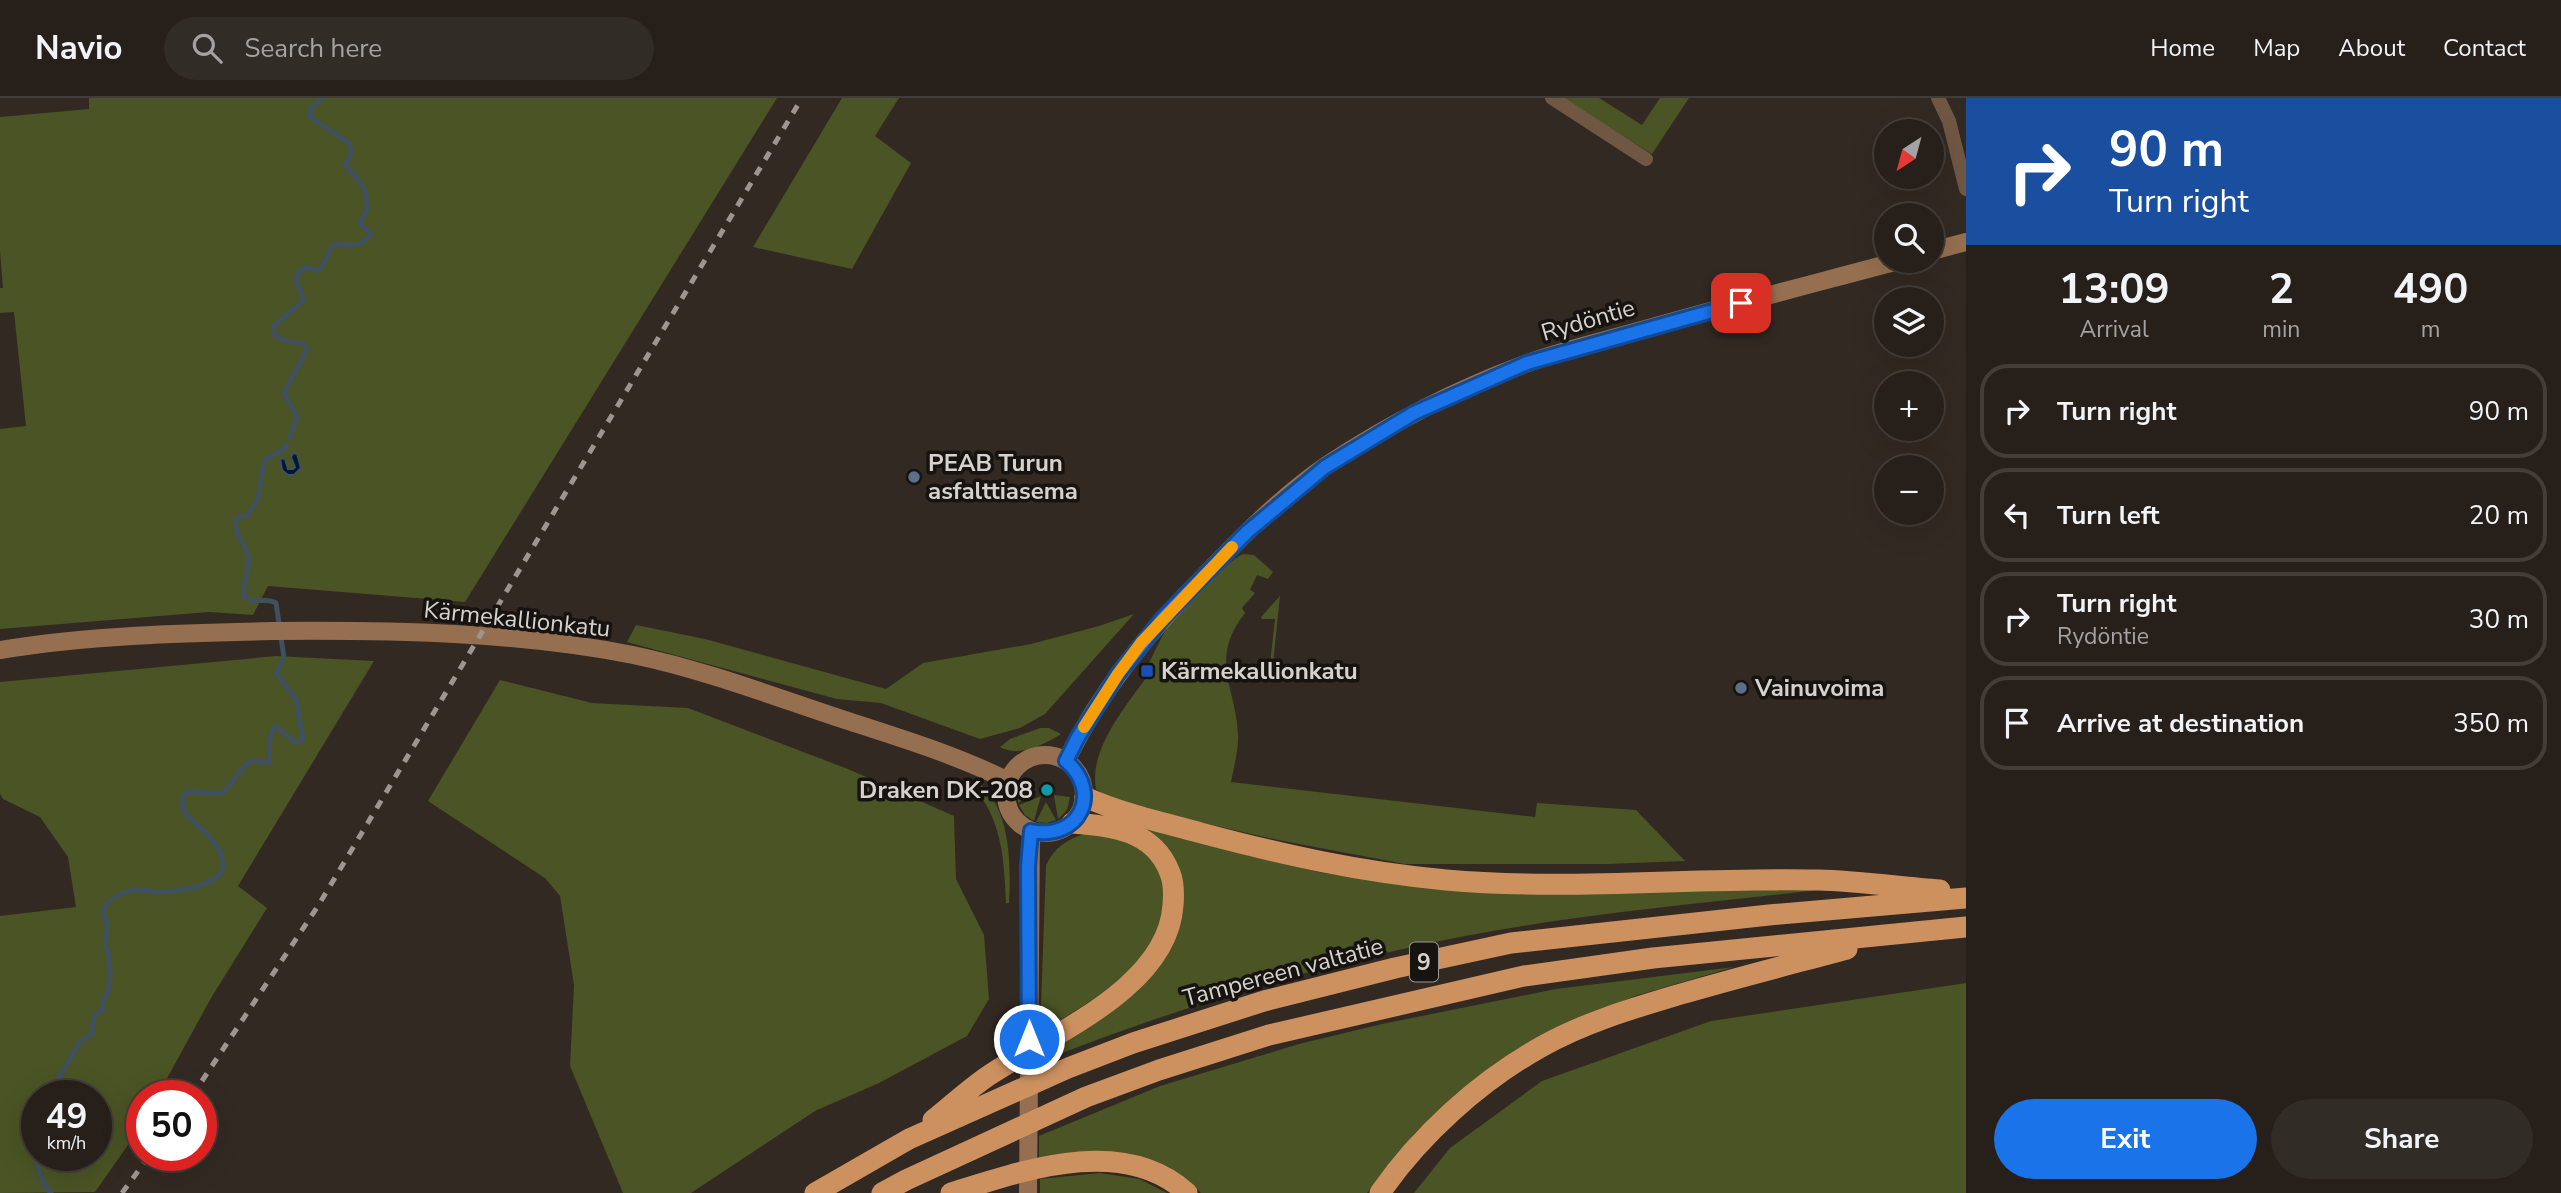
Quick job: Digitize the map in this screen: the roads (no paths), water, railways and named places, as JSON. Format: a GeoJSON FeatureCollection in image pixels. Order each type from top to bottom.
{"type":"FeatureCollection","features":[{"type":"Feature","properties":{"kind":"highway"},"geometry":{"type":"LineString","coordinates":[[1084,797],[1142,819],[1364,871],[1449,880],[1540,883],[1819,880],[1966,895]]}},
{"type":"Feature","properties":{"kind":"highway"},"geometry":{"type":"LineString","coordinates":[[909,1139],[989,1075],[1109,1000],[1140,973],[1160,948],[1173,909],[1173,881],[1164,861],[1147,842],[1136,835],[1109,826],[1072,823]]}},
{"type":"Feature","properties":{"kind":"highway","name":"Tampereen valtatie"},"geometry":{"type":"LineString","coordinates":[[815,1193],[909,1139],[1068,1068],[1133,1042],[1264,1001],[1395,968],[1511,943],[1966,895]]}},
{"type":"Feature","properties":{"kind":"highway","name":"9"},"geometry":{"type":"LineString","coordinates":[[882,1193],[917,1174],[1086,1097],[1159,1070],[1269,1035],[1524,976],[1653,958],[1966,928]]}},
{"type":"Feature","properties":{"kind":"highway"},"geometry":{"type":"LineString","coordinates":[[1380,1193],[1405,1158],[1452,1112],[1523,1058],[1568,1033],[1635,1008],[1700,989],[1916,932]]}},
{"type":"Feature","properties":{"kind":"highway"},"geometry":{"type":"LineString","coordinates":[[951,1193],[1042,1168],[1086,1162],[1122,1163],[1149,1170],[1187,1193]]}},
{"type":"Feature","properties":{"kind":"street"},"geometry":{"type":"LineString","coordinates":[[1552,98],[1646,159]]}},
{"type":"Feature","properties":{"kind":"street"},"geometry":{"type":"LineString","coordinates":[[1938,98],[1949,121],[1966,189]]}},
{"type":"Feature","properties":{"kind":"street"},"geometry":{"type":"LineString","coordinates":[[1944,248],[1966,242]]}},
{"type":"Feature","properties":{"kind":"street","name":"Rydöntie"},"geometry":{"type":"LineString","coordinates":[[1066,761],[1118,674],[1163,618],[1235,544],[1285,499],[1325,467],[1371,437],[1464,389],[1527,363],[1874,268]]}},
{"type":"Feature","properties":{"kind":"street","name":"Kärmekallionkatu"},"geometry":{"type":"LineString","coordinates":[[0,650],[85,640],[186,634],[344,631],[437,634],[576,646],[683,667],[887,734],[983,768],[1008,781]]}},
{"type":"Feature","properties":{"kind":"street"},"geometry":{"type":"LineString","coordinates":[[1050,755],[1066,761],[1082,780],[1083,805],[1072,823],[1056,832],[1031,831],[1013,816],[1008,806],[1006,793],[1013,771],[1030,758],[1050,755]]}},
{"type":"Feature","properties":{"kind":"street"},"geometry":{"type":"LineString","coordinates":[[1028,1193],[1028,866],[1031,831]]}},
{"type":"Feature","properties":{"kind":"water"},"geometry":{"type":"Polygon","coordinates":[[[293,453],[297,454],[301,468],[294,475],[288,475],[282,470],[280,458],[285,459],[288,469],[293,469],[293,453]]]}},
{"type":"Feature","properties":{"kind":"waterway"},"geometry":{"type":"LineString","coordinates":[[290,438],[297,416],[284,393],[307,350],[305,345],[275,336],[273,327],[303,301],[296,280],[300,272],[306,267],[318,271],[336,244],[359,244],[371,234],[360,223],[367,209],[366,193],[345,165],[351,155],[350,144],[310,117],[311,108],[323,98]]}},
{"type":"Feature","properties":{"kind":"waterway"},"geometry":{"type":"LineString","coordinates":[[58,1080],[80,1042],[92,1033],[94,1016],[103,1009],[103,1001],[108,992],[110,976],[105,943],[108,926],[103,912],[105,907],[114,898],[132,890],[177,891],[204,884],[223,870],[223,861],[216,845],[185,813],[182,802],[186,792],[222,793],[249,762],[269,763],[270,738],[275,726],[296,743],[303,739],[296,699],[276,673],[284,658],[276,603],[252,600],[244,596],[248,556],[236,525],[236,519],[248,515],[258,499],[264,462],[287,445]]}},
{"type":"Feature","properties":{"kind":"waterway"},"geometry":{"type":"LineString","coordinates":[[40,1171],[51,1193]]}},
{"type":"Feature","properties":{"kind":"railway"},"geometry":{"type":"LineString","coordinates":[[203,1080],[318,906],[802,98]]}},
{"type":"Feature","properties":{"kind":"railway"},"geometry":{"type":"LineString","coordinates":[[122,1193],[138,1171]]}},
{"type":"Feature","properties":{"kind":"place","name":"PEAB Turun asfalttiasema"},"geometry":{"type":"Point","coordinates":[914,477]}},
{"type":"Feature","properties":{"kind":"place","name":"Kärmekallionkatu"},"geometry":{"type":"Point","coordinates":[1147,671]}},
{"type":"Feature","properties":{"kind":"place","name":"Vainuvoima"},"geometry":{"type":"Point","coordinates":[1741,688]}},
{"type":"Feature","properties":{"kind":"place","name":"Draken DK-208"},"geometry":{"type":"Point","coordinates":[1047,790]}}]}
